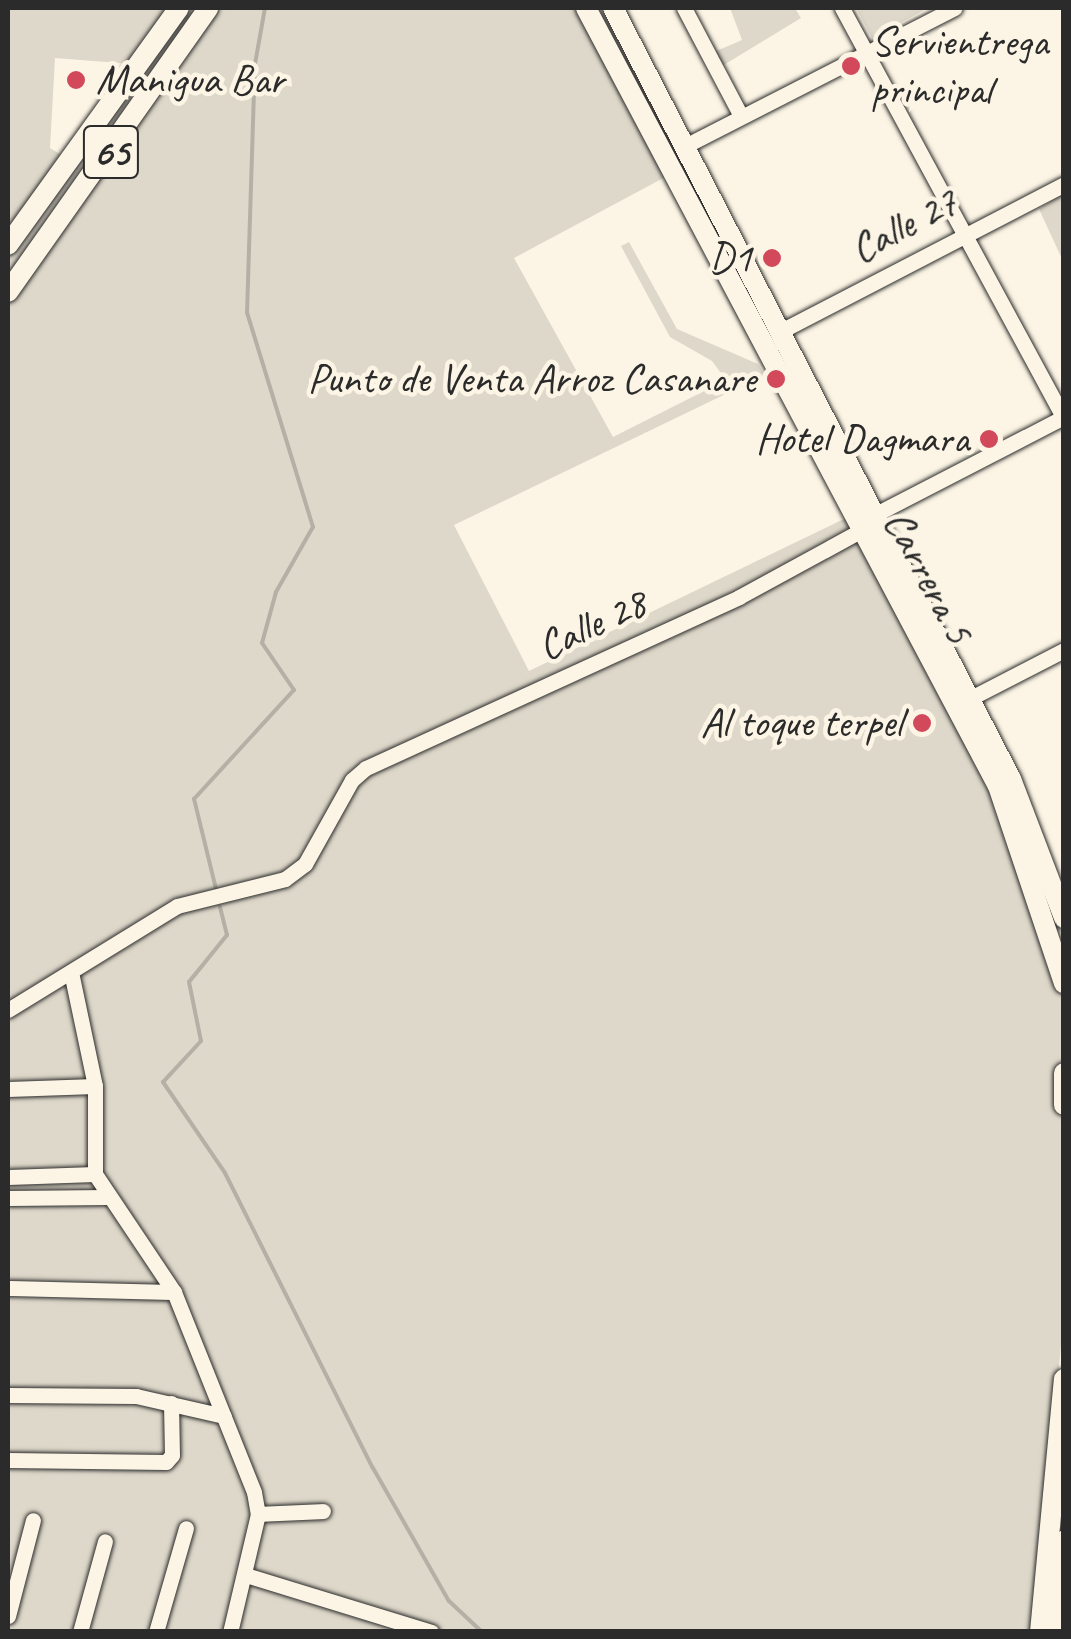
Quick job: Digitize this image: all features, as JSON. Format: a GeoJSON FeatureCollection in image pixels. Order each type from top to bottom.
{"type":"FeatureCollection","features":[{"type":"Feature","properties":{"kind":"main road","name":"65"},"geometry":{"type":"LineString","coordinates":[[8,245],[179,8]]}},
{"type":"Feature","properties":{"kind":"main road","name":"65"},"geometry":{"type":"LineString","coordinates":[[8,292],[208,8]]}},
{"type":"Feature","properties":{"kind":"main road","name":"Carrera 5"},"geometry":{"type":"LineString","coordinates":[[586,8],[866,523],[969,699],[1010,779],[1059,891],[1064,918]]}},
{"type":"Feature","properties":{"kind":"main road","name":"Carrera 5"},"geometry":{"type":"LineString","coordinates":[[614,8],[778,332],[866,523],[998,786],[1064,982]]}},
{"type":"Feature","properties":{"kind":"main road"},"geometry":{"type":"LineString","coordinates":[[1063,1105],[1064,1073]]}},
{"type":"Feature","properties":{"kind":"main road"},"geometry":{"type":"LineString","coordinates":[[1040,1632],[1064,1379]]}},
{"type":"Feature","properties":{"kind":"main road"},"geometry":{"type":"LineString","coordinates":[[1054,1632],[1064,1541]]}},
{"type":"Feature","properties":{"kind":"street"},"geometry":{"type":"LineString","coordinates":[[684,8],[741,116]]}},
{"type":"Feature","properties":{"kind":"street"},"geometry":{"type":"LineString","coordinates":[[842,8],[1063,417]]}},
{"type":"Feature","properties":{"kind":"street"},"geometry":{"type":"LineString","coordinates":[[683,147],[955,8]]}},
{"type":"Feature","properties":{"kind":"street","name":"Calle 27"},"geometry":{"type":"LineString","coordinates":[[778,332],[1064,184]]}},
{"type":"Feature","properties":{"kind":"street","name":"Calle 28"},"geometry":{"type":"LineString","coordinates":[[71,972],[177,906],[285,879],[305,864],[352,780],[739,597],[866,523],[1063,417]]}},
{"type":"Feature","properties":{"kind":"street"},"geometry":{"type":"LineString","coordinates":[[969,699],[1064,650]]}},
{"type":"Feature","properties":{"kind":"street"},"geometry":{"type":"LineString","coordinates":[[8,1010],[71,972],[95,1086],[96,1174],[174,1292],[258,1514],[230,1632]]}},
{"type":"Feature","properties":{"kind":"street"},"geometry":{"type":"LineString","coordinates":[[8,1090],[95,1086]]}},
{"type":"Feature","properties":{"kind":"street"},"geometry":{"type":"LineString","coordinates":[[8,1177],[96,1174]]}},
{"type":"Feature","properties":{"kind":"street"},"geometry":{"type":"LineString","coordinates":[[8,1198],[108,1197]]}},
{"type":"Feature","properties":{"kind":"street"},"geometry":{"type":"LineString","coordinates":[[8,1288],[174,1292]]}},
{"type":"Feature","properties":{"kind":"street"},"geometry":{"type":"LineString","coordinates":[[8,1395],[171,1403],[224,1416]]}},
{"type":"Feature","properties":{"kind":"street"},"geometry":{"type":"LineString","coordinates":[[8,1460],[166,1462],[172,1456],[171,1403]]}},
{"type":"Feature","properties":{"kind":"street"},"geometry":{"type":"LineString","coordinates":[[258,1514],[323,1511]]}},
{"type":"Feature","properties":{"kind":"street"},"geometry":{"type":"LineString","coordinates":[[8,1616],[32,1520]]}},
{"type":"Feature","properties":{"kind":"street"},"geometry":{"type":"LineString","coordinates":[[156,1632],[186,1528]]}},
{"type":"Feature","properties":{"kind":"street"},"geometry":{"type":"LineString","coordinates":[[80,1632],[105,1541]]}},
{"type":"Feature","properties":{"kind":"street"},"geometry":{"type":"LineString","coordinates":[[246,1575],[430,1632]]}},
{"type":"Feature","properties":{"kind":"shaded area"},"geometry":{"type":"Polygon","coordinates":[[[8,8],[581,8],[669,175],[514,258],[613,437],[726,380],[712,361],[670,337],[621,246],[629,242],[677,329],[758,364],[765,375],[454,525],[529,671],[846,518],[995,789],[1063,995],[1063,1066],[1056,1093],[1064,1119],[1063,1323],[1035,1631],[8,1631],[8,8]],[[55,58],[50,148],[68,159],[132,64],[55,58]]]}},
{"type":"Feature","properties":{"kind":"shaded area"},"geometry":{"type":"Polygon","coordinates":[[[730,8],[795,8],[801,18],[722,66],[714,52],[742,40],[730,8]]]}},
{"type":"Feature","properties":{"kind":"shaded area"},"geometry":{"type":"Polygon","coordinates":[[[856,8],[928,8],[872,38],[856,8]]]}},
{"type":"Feature","properties":{"kind":"shaded area"},"geometry":{"type":"Polygon","coordinates":[[[1063,194],[1063,261],[1039,209],[1063,194]]]}},
{"type":"Feature","properties":{"kind":"waterway"},"geometry":{"type":"LineString","coordinates":[[216,889],[194,799],[294,690],[262,643],[276,592],[313,527],[247,313],[255,64],[265,8]]}},
{"type":"Feature","properties":{"kind":"waterway"},"geometry":{"type":"LineString","coordinates":[[220,907],[227,935],[189,982],[201,1041],[163,1082],[225,1173],[373,1468],[449,1601],[482,1632]]}},
{"type":"Feature","properties":{"kind":"place","name":"Servientrega principal"},"geometry":{"type":"Point","coordinates":[851,66]}},
{"type":"Feature","properties":{"kind":"place","name":"Manigua Bar"},"geometry":{"type":"Point","coordinates":[76,80]}},
{"type":"Feature","properties":{"kind":"place","name":"D1"},"geometry":{"type":"Point","coordinates":[772,258]}},
{"type":"Feature","properties":{"kind":"place","name":"Punto de Venta Arroz Casanare"},"geometry":{"type":"Point","coordinates":[776,379]}},
{"type":"Feature","properties":{"kind":"place","name":"Hotel Dagmara"},"geometry":{"type":"Point","coordinates":[989,439]}},
{"type":"Feature","properties":{"kind":"place","name":"Al toque terpel"},"geometry":{"type":"Point","coordinates":[922,723]}}]}
